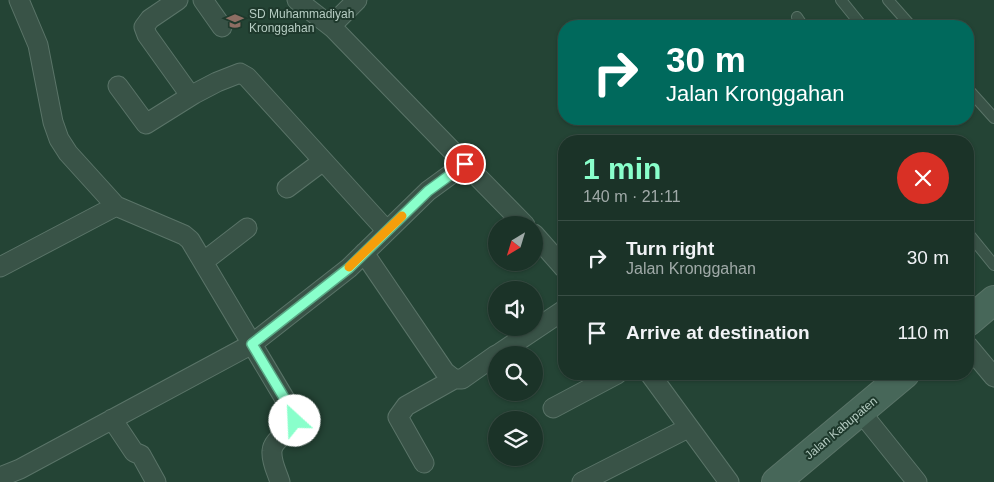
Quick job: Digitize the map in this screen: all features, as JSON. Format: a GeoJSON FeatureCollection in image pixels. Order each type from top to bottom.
{"type":"FeatureCollection","features":[{"type":"Feature","properties":{"kind":"main road"},"geometry":{"type":"LineString","coordinates":[[974,317],[994,300]]}},
{"type":"Feature","properties":{"kind":"main road","name":"Jalan Kabupaten"},"geometry":{"type":"LineString","coordinates":[[776,482],[897,380]]}},
{"type":"Feature","properties":{"kind":"street"},"geometry":{"type":"LineString","coordinates":[[19,0],[38,45],[48,100],[59,139],[68,152],[116,206],[184,235],[190,240],[295,416],[293,426],[275,443],[272,450],[272,462],[280,482]]}},
{"type":"Feature","properties":{"kind":"street"},"geometry":{"type":"LineString","coordinates":[[178,0],[150,19],[144,27],[147,35],[190,96]]}},
{"type":"Feature","properties":{"kind":"street"},"geometry":{"type":"LineString","coordinates":[[202,0],[222,27]]}},
{"type":"Feature","properties":{"kind":"street"},"geometry":{"type":"LineString","coordinates":[[296,0],[331,26],[516,216]]}},
{"type":"Feature","properties":{"kind":"street"},"geometry":{"type":"LineString","coordinates":[[331,26],[357,0]]}},
{"type":"Feature","properties":{"kind":"street"},"geometry":{"type":"LineString","coordinates":[[118,86],[146,124],[190,96],[240,73],[247,77],[387,231]]}},
{"type":"Feature","properties":{"kind":"street"},"geometry":{"type":"LineString","coordinates":[[287,188],[323,161]]}},
{"type":"Feature","properties":{"kind":"street"},"geometry":{"type":"LineString","coordinates":[[0,477],[20,469],[252,344],[349,268],[428,191],[465,164]]}},
{"type":"Feature","properties":{"kind":"street"},"geometry":{"type":"LineString","coordinates":[[3,259],[116,206]]}},
{"type":"Feature","properties":{"kind":"street"},"geometry":{"type":"LineString","coordinates":[[203,262],[247,228]]}},
{"type":"Feature","properties":{"kind":"street"},"geometry":{"type":"LineString","coordinates":[[543,244],[558,261]]}},
{"type":"Feature","properties":{"kind":"street"},"geometry":{"type":"LineString","coordinates":[[364,253],[445,372],[454,379]]}},
{"type":"Feature","properties":{"kind":"street"},"geometry":{"type":"LineString","coordinates":[[510,346],[558,314]]}},
{"type":"Feature","properties":{"kind":"street"},"geometry":{"type":"LineString","coordinates":[[974,353],[994,377]]}},
{"type":"Feature","properties":{"kind":"street"},"geometry":{"type":"LineString","coordinates":[[424,463],[398,417],[406,406],[454,379],[462,378],[488,361]]}},
{"type":"Feature","properties":{"kind":"street"},"geometry":{"type":"LineString","coordinates":[[552,408],[606,380]]}},
{"type":"Feature","properties":{"kind":"street"},"geometry":{"type":"LineString","coordinates":[[654,380],[728,482]]}},
{"type":"Feature","properties":{"kind":"street"},"geometry":{"type":"LineString","coordinates":[[860,411],[917,482]]}},
{"type":"Feature","properties":{"kind":"street"},"geometry":{"type":"LineString","coordinates":[[112,420],[134,452],[141,455],[156,482]]}},
{"type":"Feature","properties":{"kind":"street"},"geometry":{"type":"LineString","coordinates":[[582,482],[688,428]]}},
{"type":"Feature","properties":{"kind":"street"},"geometry":{"type":"LineString","coordinates":[[20,469],[34,482]]}},
{"type":"Feature","properties":{"kind":"lane"},"geometry":{"type":"LineString","coordinates":[[840,0],[857,20]]}},
{"type":"Feature","properties":{"kind":"lane"},"geometry":{"type":"LineString","coordinates":[[888,0],[906,20]]}},
{"type":"Feature","properties":{"kind":"lane"},"geometry":{"type":"LineString","coordinates":[[974,96],[994,118]]}},
{"type":"Feature","properties":{"kind":"lane"},"geometry":{"type":"LineString","coordinates":[[974,240],[994,265]]}},
{"type":"Feature","properties":{"kind":"slow traffic"},"geometry":{"type":"LineString","coordinates":[[349,267],[402,216]]}},
{"type":"Feature","properties":{"kind":"place","name":"SD Muhammadiyah Kronggahan"},"geometry":{"type":"Point","coordinates":[235,21]}},
{"type":"Feature","properties":{"kind":"route"},"geometry":{"type":"LineString","coordinates":[[295,421],[295,416],[252,344],[349,268],[428,191],[465,164]]}}]}
